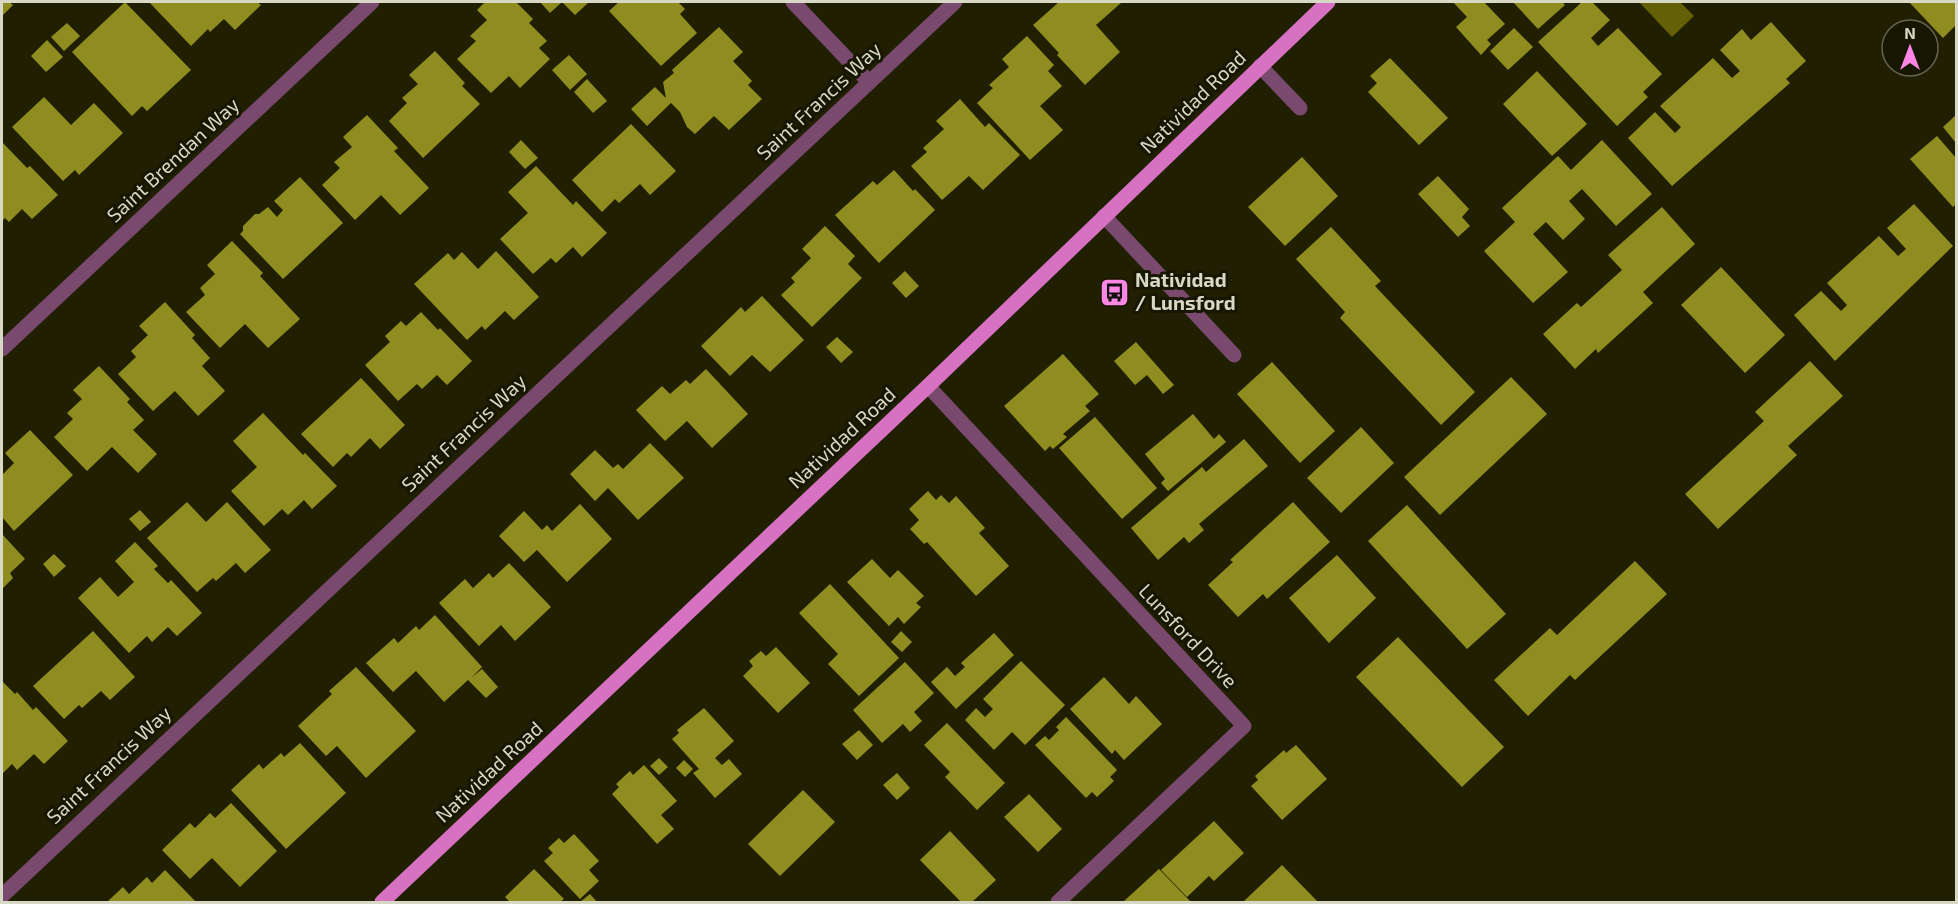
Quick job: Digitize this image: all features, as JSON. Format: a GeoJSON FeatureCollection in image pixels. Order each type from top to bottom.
{"type":"FeatureCollection","features":[{"type":"Feature","properties":{"kind":"main road","name":"Natividad Road"},"geometry":{"type":"LineString","coordinates":[[382,903],[928,386],[1328,2]]}},
{"type":"Feature","properties":{"kind":"street","name":"Saint Brendan Way"},"geometry":{"type":"LineString","coordinates":[[2,350],[372,2]]}},
{"type":"Feature","properties":{"kind":"street"},"geometry":{"type":"LineString","coordinates":[[793,2],[869,82]]}},
{"type":"Feature","properties":{"kind":"street","name":"Saint Francis Way"},"geometry":{"type":"LineString","coordinates":[[2,896],[955,2]]}},
{"type":"Feature","properties":{"kind":"street"},"geometry":{"type":"LineString","coordinates":[[1260,66],[1300,108]]}},
{"type":"Feature","properties":{"kind":"street"},"geometry":{"type":"LineString","coordinates":[[1104,216],[1234,355]]}},
{"type":"Feature","properties":{"kind":"street","name":"Lunsford Drive"},"geometry":{"type":"LineString","coordinates":[[928,386],[1244,726],[1058,903]]}},
{"type":"Feature","properties":{"kind":"shaded area"},"geometry":{"type":"Polygon","coordinates":[[[1639,2],[1680,2],[1694,16],[1672,37],[1639,2]]]}},
{"type":"Feature","properties":{"kind":"building"},"geometry":{"type":"Polygon","coordinates":[[[2,2],[9,2],[13,5],[2,16],[2,2]]]}},
{"type":"Feature","properties":{"kind":"building"},"geometry":{"type":"Polygon","coordinates":[[[125,2],[191,70],[147,111],[142,106],[132,116],[72,52],[125,2]]]}},
{"type":"Feature","properties":{"kind":"building"},"geometry":{"type":"Polygon","coordinates":[[[149,2],[257,2],[261,5],[235,30],[224,19],[210,32],[208,29],[191,46],[149,2]]]}},
{"type":"Feature","properties":{"kind":"building"},"geometry":{"type":"Polygon","coordinates":[[[485,2],[516,2],[533,19],[529,23],[547,41],[539,48],[550,59],[520,88],[509,76],[491,93],[457,59],[476,41],[470,36],[487,20],[477,10],[485,2]]]}},
{"type":"Feature","properties":{"kind":"building"},"geometry":{"type":"Polygon","coordinates":[[[540,2],[562,2],[550,13],[540,2]]]}},
{"type":"Feature","properties":{"kind":"building"},"geometry":{"type":"Polygon","coordinates":[[[562,2],[589,2],[575,15],[562,2]]]}},
{"type":"Feature","properties":{"kind":"building"},"geometry":{"type":"Polygon","coordinates":[[[619,2],[678,2],[685,9],[680,14],[697,33],[661,66],[609,11],[619,2]]]}},
{"type":"Feature","properties":{"kind":"building"},"geometry":{"type":"Polygon","coordinates":[[[1059,2],[1122,2],[1096,25],[1120,52],[1085,85],[1033,25],[1059,2]]]}},
{"type":"Feature","properties":{"kind":"building"},"geometry":{"type":"Polygon","coordinates":[[[1453,2],[1484,2],[1505,24],[1487,40],[1491,44],[1481,55],[1456,27],[1467,17],[1453,2]]]}},
{"type":"Feature","properties":{"kind":"building"},"geometry":{"type":"Polygon","coordinates":[[[1513,2],[1562,2],[1565,5],[1538,29],[1513,2]]]}},
{"type":"Feature","properties":{"kind":"building"},"geometry":{"type":"Polygon","coordinates":[[[1582,2],[1592,2],[1610,20],[1591,38],[1598,46],[1618,28],[1662,74],[1643,92],[1648,97],[1617,126],[1538,42],[1582,2]]]}},
{"type":"Feature","properties":{"kind":"building"},"geometry":{"type":"Polygon","coordinates":[[[1909,2],[1956,2],[1956,25],[1943,38],[1940,35],[1940,18],[1924,18],[1909,2]]]}},
{"type":"Feature","properties":{"kind":"building"},"geometry":{"type":"Polygon","coordinates":[[[1771,22],[1806,61],[1786,79],[1790,83],[1672,186],[1628,138],[1655,112],[1675,133],[1681,127],[1660,106],[1713,58],[1732,78],[1740,71],[1720,50],[1742,29],[1751,40],[1771,22]]]}},
{"type":"Feature","properties":{"kind":"building"},"geometry":{"type":"Polygon","coordinates":[[[67,23],[80,36],[64,51],[51,37],[67,23]]]}},
{"type":"Feature","properties":{"kind":"building"},"geometry":{"type":"Polygon","coordinates":[[[719,27],[743,52],[733,61],[752,81],[748,85],[762,99],[729,130],[714,116],[695,134],[687,127],[680,112],[671,103],[647,126],[631,109],[655,87],[666,98],[663,82],[674,73],[672,70],[719,27]]]}},
{"type":"Feature","properties":{"kind":"building"},"geometry":{"type":"Polygon","coordinates":[[[1514,28],[1533,47],[1508,70],[1490,51],[1514,28]]]}},
{"type":"Feature","properties":{"kind":"building"},"geometry":{"type":"Polygon","coordinates":[[[1027,36],[1054,65],[1048,71],[1062,86],[1040,106],[1063,130],[1030,160],[977,103],[993,88],[989,85],[1009,67],[1002,59],[1027,36]]]}},
{"type":"Feature","properties":{"kind":"building"},"geometry":{"type":"Polygon","coordinates":[[[47,40],[63,57],[46,72],[31,56],[47,40]]]}},
{"type":"Feature","properties":{"kind":"building"},"geometry":{"type":"Polygon","coordinates":[[[435,51],[465,83],[462,86],[480,104],[423,158],[389,121],[407,103],[402,98],[418,84],[409,75],[435,51]]]}},
{"type":"Feature","properties":{"kind":"building"},"geometry":{"type":"Polygon","coordinates":[[[569,55],[587,74],[570,90],[552,70],[569,55]]]}},
{"type":"Feature","properties":{"kind":"building"},"geometry":{"type":"Polygon","coordinates":[[[1390,58],[1448,118],[1419,145],[1368,92],[1377,83],[1370,76],[1390,58]]]}},
{"type":"Feature","properties":{"kind":"building"},"geometry":{"type":"Polygon","coordinates":[[[1537,71],[1587,124],[1552,156],[1503,104],[1537,71]]]}},
{"type":"Feature","properties":{"kind":"building"},"geometry":{"type":"Polygon","coordinates":[[[587,79],[607,101],[593,113],[574,92],[587,79]]]}},
{"type":"Feature","properties":{"kind":"building"},"geometry":{"type":"Polygon","coordinates":[[[44,97],[71,125],[94,103],[123,133],[79,175],[75,170],[63,181],[12,127],[44,97]]]}},
{"type":"Feature","properties":{"kind":"building"},"geometry":{"type":"Polygon","coordinates":[[[960,99],[985,127],[989,123],[1020,155],[983,190],[969,176],[942,200],[911,166],[927,152],[923,148],[944,129],[936,121],[960,99]]]}},
{"type":"Feature","properties":{"kind":"building"},"geometry":{"type":"Polygon","coordinates":[[[367,115],[398,148],[394,151],[429,188],[400,215],[381,195],[355,220],[322,185],[340,168],[334,162],[352,147],[343,137],[367,115]]]}},
{"type":"Feature","properties":{"kind":"building"},"geometry":{"type":"Polygon","coordinates":[[[1956,115],[1956,143],[1943,127],[1956,115]]]}},
{"type":"Feature","properties":{"kind":"building"},"geometry":{"type":"Polygon","coordinates":[[[631,124],[676,171],[650,195],[640,184],[619,203],[615,199],[602,212],[572,180],[631,124]]]}},
{"type":"Feature","properties":{"kind":"building"},"geometry":{"type":"Polygon","coordinates":[[[1937,136],[1956,158],[1956,204],[1953,207],[1910,159],[1937,136]]]}},
{"type":"Feature","properties":{"kind":"building"},"geometry":{"type":"Polygon","coordinates":[[[521,140],[538,158],[525,169],[509,152],[521,140]]]}},
{"type":"Feature","properties":{"kind":"building"},"geometry":{"type":"Polygon","coordinates":[[[1602,140],[1652,194],[1616,226],[1582,189],[1569,201],[1585,219],[1563,240],[1546,222],[1533,234],[1568,272],[1533,303],[1484,251],[1515,222],[1502,208],[1558,156],[1571,170],[1602,140]]]}},
{"type":"Feature","properties":{"kind":"building"},"geometry":{"type":"Polygon","coordinates":[[[2,142],[27,168],[30,166],[58,195],[32,219],[22,209],[9,222],[5,218],[2,221],[2,142]]]}},
{"type":"Feature","properties":{"kind":"building"},"geometry":{"type":"Polygon","coordinates":[[[1302,157],[1338,196],[1285,246],[1248,207],[1302,157]]]}},
{"type":"Feature","properties":{"kind":"building"},"geometry":{"type":"Polygon","coordinates":[[[536,166],[573,205],[576,201],[607,233],[582,257],[573,247],[556,263],[551,258],[533,274],[500,239],[528,213],[508,192],[536,166]]]}},
{"type":"Feature","properties":{"kind":"building"},"geometry":{"type":"Polygon","coordinates":[[[894,170],[935,210],[879,263],[835,215],[873,181],[877,185],[894,170]]]}},
{"type":"Feature","properties":{"kind":"building"},"geometry":{"type":"Polygon","coordinates":[[[1438,176],[1469,209],[1462,217],[1470,226],[1458,237],[1418,194],[1438,176]]]}},
{"type":"Feature","properties":{"kind":"building"},"geometry":{"type":"Polygon","coordinates":[[[300,177],[343,223],[283,279],[240,234],[243,226],[255,214],[259,214],[268,207],[277,217],[283,210],[274,201],[300,177]]]}},
{"type":"Feature","properties":{"kind":"building"},"geometry":{"type":"Polygon","coordinates":[[[1914,204],[1953,246],[1835,361],[1794,315],[1821,291],[1841,311],[1847,305],[1827,283],[1879,236],[1898,256],[1906,249],[1887,228],[1914,204]]]}},
{"type":"Feature","properties":{"kind":"building"},"geometry":{"type":"Polygon","coordinates":[[[1662,207],[1695,244],[1643,292],[1653,303],[1598,353],[1596,349],[1575,369],[1543,334],[1577,303],[1581,307],[1622,270],[1608,255],[1662,207]]]}},
{"type":"Feature","properties":{"kind":"building"},"geometry":{"type":"Polygon","coordinates":[[[825,226],[855,256],[848,264],[862,278],[812,327],[781,295],[795,282],[791,278],[811,258],[802,249],[825,226]]]}},
{"type":"Feature","properties":{"kind":"building"},"geometry":{"type":"Polygon","coordinates":[[[1331,227],[1381,281],[1375,286],[1475,392],[1441,425],[1340,318],[1345,312],[1296,259],[1331,227]]]}},
{"type":"Feature","properties":{"kind":"building"},"geometry":{"type":"Polygon","coordinates":[[[232,241],[263,273],[260,276],[300,319],[268,348],[245,324],[220,348],[186,312],[205,295],[200,288],[215,274],[207,265],[232,241]]]}},
{"type":"Feature","properties":{"kind":"building"},"geometry":{"type":"Polygon","coordinates":[[[496,251],[539,297],[514,320],[505,311],[485,330],[482,326],[467,340],[414,284],[448,253],[454,260],[462,252],[478,269],[496,251]]]}},
{"type":"Feature","properties":{"kind":"building"},"geometry":{"type":"Polygon","coordinates":[[[1721,267],[1785,335],[1745,373],[1681,305],[1721,267]]]}},
{"type":"Feature","properties":{"kind":"building"},"geometry":{"type":"Polygon","coordinates":[[[905,271],[919,286],[906,298],[892,283],[905,271]]]}},
{"type":"Feature","properties":{"kind":"building"},"geometry":{"type":"Polygon","coordinates":[[[762,296],[804,340],[770,372],[752,355],[730,376],[701,346],[741,307],[745,312],[762,296]]]}},
{"type":"Feature","properties":{"kind":"building"},"geometry":{"type":"Polygon","coordinates":[[[165,302],[195,335],[192,338],[210,358],[202,366],[225,391],[198,416],[175,391],[153,411],[118,374],[136,357],[131,351],[148,335],[139,326],[165,302]]]}},
{"type":"Feature","properties":{"kind":"building"},"geometry":{"type":"Polygon","coordinates":[[[421,312],[472,361],[447,385],[437,375],[422,389],[417,384],[398,401],[365,365],[390,342],[385,336],[401,321],[406,326],[421,312]]]}},
{"type":"Feature","properties":{"kind":"building"},"geometry":{"type":"Polygon","coordinates":[[[837,337],[853,352],[841,363],[826,347],[837,337]]]}},
{"type":"Feature","properties":{"kind":"building"},"geometry":{"type":"Polygon","coordinates":[[[1136,342],[1174,385],[1163,394],[1147,375],[1135,385],[1114,361],[1136,342]]]}},
{"type":"Feature","properties":{"kind":"building"},"geometry":{"type":"Polygon","coordinates":[[[1063,354],[1099,394],[1085,406],[1090,411],[1063,434],[1067,437],[1053,449],[1050,446],[1045,451],[1004,406],[1063,354]]]}},
{"type":"Feature","properties":{"kind":"building"},"geometry":{"type":"Polygon","coordinates":[[[1810,361],[1843,396],[1788,446],[1797,455],[1718,529],[1685,494],[1764,421],[1755,412],[1810,361]]]}},
{"type":"Feature","properties":{"kind":"building"},"geometry":{"type":"Polygon","coordinates":[[[1272,362],[1335,431],[1300,463],[1237,394],[1272,362]]]}},
{"type":"Feature","properties":{"kind":"building"},"geometry":{"type":"Polygon","coordinates":[[[99,366],[130,399],[127,402],[144,420],[133,430],[157,454],[138,473],[112,447],[87,471],[54,437],[73,419],[67,413],[82,399],[73,390],[99,366]]]}},
{"type":"Feature","properties":{"kind":"building"},"geometry":{"type":"Polygon","coordinates":[[[706,369],[748,414],[712,448],[687,421],[665,441],[636,410],[662,386],[670,394],[686,380],[690,384],[706,369]]]}},
{"type":"Feature","properties":{"kind":"building"},"geometry":{"type":"Polygon","coordinates":[[[1511,377],[1547,414],[1440,515],[1404,477],[1511,377]]]}},
{"type":"Feature","properties":{"kind":"building"},"geometry":{"type":"Polygon","coordinates":[[[361,378],[405,425],[380,449],[370,438],[351,457],[347,453],[333,467],[301,434],[361,378]]]}},
{"type":"Feature","properties":{"kind":"building"},"geometry":{"type":"Polygon","coordinates":[[[263,413],[303,455],[305,453],[337,486],[312,509],[304,500],[288,515],[282,509],[264,526],[231,491],[257,467],[233,441],[263,413]]]}},
{"type":"Feature","properties":{"kind":"building"},"geometry":{"type":"Polygon","coordinates":[[[1193,414],[1214,439],[1219,434],[1226,442],[1168,491],[1161,483],[1165,479],[1145,454],[1193,414]]]}},
{"type":"Feature","properties":{"kind":"building"},"geometry":{"type":"Polygon","coordinates":[[[1095,417],[1157,488],[1122,519],[1059,448],[1095,417]]]}},
{"type":"Feature","properties":{"kind":"building"},"geometry":{"type":"Polygon","coordinates":[[[1361,427],[1394,463],[1341,513],[1307,478],[1361,427]]]}},
{"type":"Feature","properties":{"kind":"building"},"geometry":{"type":"Polygon","coordinates":[[[30,430],[73,475],[14,531],[2,517],[2,475],[14,463],[5,453],[30,430]]]}},
{"type":"Feature","properties":{"kind":"building"},"geometry":{"type":"Polygon","coordinates":[[[1244,439],[1268,466],[1199,524],[1204,530],[1189,543],[1184,537],[1158,560],[1131,528],[1202,467],[1206,472],[1244,439]]]}},
{"type":"Feature","properties":{"kind":"building"},"geometry":{"type":"Polygon","coordinates":[[[650,443],[684,478],[638,520],[608,488],[595,501],[570,474],[595,450],[613,468],[618,464],[623,469],[650,443]]]}},
{"type":"Feature","properties":{"kind":"building"},"geometry":{"type":"Polygon","coordinates":[[[928,491],[936,500],[941,495],[949,503],[956,496],[985,528],[979,533],[1009,566],[976,596],[927,542],[924,544],[910,529],[919,520],[909,509],[928,491]]]}},
{"type":"Feature","properties":{"kind":"building"},"geometry":{"type":"Polygon","coordinates":[[[187,502],[206,522],[227,502],[271,550],[245,573],[236,563],[216,581],[213,578],[197,592],[147,538],[187,502]]]}},
{"type":"Feature","properties":{"kind":"building"},"geometry":{"type":"Polygon","coordinates":[[[1293,502],[1330,542],[1267,599],[1263,594],[1238,617],[1208,585],[1233,562],[1230,560],[1293,502]]]}},
{"type":"Feature","properties":{"kind":"building"},"geometry":{"type":"Polygon","coordinates":[[[580,504],[612,539],[567,582],[537,550],[524,562],[499,536],[524,511],[542,530],[547,525],[552,531],[580,504]]]}},
{"type":"Feature","properties":{"kind":"building"},"geometry":{"type":"Polygon","coordinates":[[[1407,505],[1506,614],[1467,649],[1368,541],[1407,505]]]}},
{"type":"Feature","properties":{"kind":"building"},"geometry":{"type":"Polygon","coordinates":[[[140,510],[151,522],[140,531],[129,519],[140,510]]]}},
{"type":"Feature","properties":{"kind":"building"},"geometry":{"type":"Polygon","coordinates":[[[2,534],[25,559],[10,573],[13,578],[2,589],[2,534]]]}},
{"type":"Feature","properties":{"kind":"building"},"geometry":{"type":"Polygon","coordinates":[[[135,542],[158,566],[154,569],[168,583],[171,580],[202,613],[177,636],[168,627],[152,642],[147,636],[129,653],[78,598],[100,577],[118,597],[134,582],[115,561],[135,542]]]}},
{"type":"Feature","properties":{"kind":"building"},"geometry":{"type":"Polygon","coordinates":[[[54,554],[66,566],[54,577],[43,564],[54,554]]]}},
{"type":"Feature","properties":{"kind":"building"},"geometry":{"type":"Polygon","coordinates":[[[1337,555],[1376,598],[1329,643],[1289,598],[1337,555]]]}},
{"type":"Feature","properties":{"kind":"building"},"geometry":{"type":"Polygon","coordinates":[[[872,559],[890,578],[898,570],[924,596],[916,603],[921,607],[904,624],[898,617],[889,626],[847,582],[872,559]]]}},
{"type":"Feature","properties":{"kind":"building"},"geometry":{"type":"Polygon","coordinates":[[[1635,561],[1667,594],[1575,680],[1570,675],[1528,716],[1494,680],[1550,628],[1557,635],[1635,561]]]}},
{"type":"Feature","properties":{"kind":"building"},"geometry":{"type":"Polygon","coordinates":[[[509,563],[551,607],[515,641],[501,625],[479,646],[439,603],[465,579],[473,588],[489,573],[493,578],[509,563]]]}},
{"type":"Feature","properties":{"kind":"building"},"geometry":{"type":"Polygon","coordinates":[[[830,584],[899,658],[859,696],[828,664],[838,654],[799,613],[830,584]]]}},
{"type":"Feature","properties":{"kind":"building"},"geometry":{"type":"Polygon","coordinates":[[[435,615],[482,667],[471,678],[482,669],[498,687],[486,698],[468,680],[444,702],[416,671],[393,692],[366,663],[394,638],[398,643],[416,626],[419,630],[435,615]]]}},
{"type":"Feature","properties":{"kind":"building"},"geometry":{"type":"Polygon","coordinates":[[[93,631],[135,677],[110,700],[101,691],[82,708],[79,705],[64,719],[33,686],[93,631]]]}},
{"type":"Feature","properties":{"kind":"building"},"geometry":{"type":"Polygon","coordinates":[[[901,631],[912,642],[902,652],[891,642],[901,631]]]}},
{"type":"Feature","properties":{"kind":"building"},"geometry":{"type":"Polygon","coordinates":[[[994,633],[1014,655],[956,709],[931,682],[947,667],[955,676],[965,667],[961,663],[994,633]]]}},
{"type":"Feature","properties":{"kind":"building"},"geometry":{"type":"Polygon","coordinates":[[[1398,637],[1504,747],[1462,787],[1356,677],[1398,637]]]}},
{"type":"Feature","properties":{"kind":"building"},"geometry":{"type":"Polygon","coordinates":[[[776,647],[810,683],[778,713],[743,676],[753,666],[749,661],[761,651],[766,656],[776,647]]]}},
{"type":"Feature","properties":{"kind":"building"},"geometry":{"type":"Polygon","coordinates":[[[1021,661],[1065,705],[1025,745],[1012,732],[994,750],[965,720],[976,708],[985,717],[993,709],[983,699],[1021,661]]]}},
{"type":"Feature","properties":{"kind":"building"},"geometry":{"type":"Polygon","coordinates":[[[905,662],[934,693],[914,712],[922,721],[910,732],[903,724],[882,743],[853,710],[905,662]]]}},
{"type":"Feature","properties":{"kind":"building"},"geometry":{"type":"Polygon","coordinates":[[[356,667],[416,731],[366,778],[337,746],[326,756],[298,726],[332,694],[329,691],[356,667]]]}},
{"type":"Feature","properties":{"kind":"building"},"geometry":{"type":"Polygon","coordinates":[[[1104,677],[1129,704],[1136,696],[1162,724],[1124,760],[1115,750],[1112,754],[1070,709],[1104,677]]]}},
{"type":"Feature","properties":{"kind":"building"},"geometry":{"type":"Polygon","coordinates":[[[2,681],[15,694],[17,692],[33,710],[36,707],[68,741],[44,764],[34,754],[17,770],[12,764],[2,774],[2,681]]]}},
{"type":"Feature","properties":{"kind":"building"},"geometry":{"type":"Polygon","coordinates":[[[704,708],[734,741],[715,758],[722,765],[729,759],[742,774],[715,798],[693,773],[699,769],[672,739],[679,733],[677,730],[704,708]]]}},
{"type":"Feature","properties":{"kind":"building"},"geometry":{"type":"Polygon","coordinates":[[[1066,717],[1117,770],[1110,777],[1114,781],[1097,797],[1092,792],[1086,798],[1035,745],[1045,736],[1049,740],[1059,730],[1056,727],[1066,717]]]}},
{"type":"Feature","properties":{"kind":"building"},"geometry":{"type":"Polygon","coordinates":[[[947,723],[1005,783],[977,810],[945,777],[950,772],[924,745],[947,723]]]}},
{"type":"Feature","properties":{"kind":"building"},"geometry":{"type":"Polygon","coordinates":[[[859,730],[873,745],[857,760],[842,744],[859,730]]]}},
{"type":"Feature","properties":{"kind":"building"},"geometry":{"type":"Polygon","coordinates":[[[300,743],[346,793],[286,849],[231,790],[259,764],[263,769],[281,753],[284,757],[300,743]]]}},
{"type":"Feature","properties":{"kind":"building"},"geometry":{"type":"Polygon","coordinates":[[[1296,745],[1327,779],[1282,820],[1251,786],[1258,780],[1255,776],[1284,750],[1286,753],[1296,745]]]}},
{"type":"Feature","properties":{"kind":"building"},"geometry":{"type":"Polygon","coordinates":[[[659,758],[668,767],[659,775],[650,766],[659,758]]]}},
{"type":"Feature","properties":{"kind":"building"},"geometry":{"type":"Polygon","coordinates":[[[684,760],[693,769],[685,777],[676,768],[684,760]]]}},
{"type":"Feature","properties":{"kind":"building"},"geometry":{"type":"Polygon","coordinates":[[[644,765],[677,801],[661,815],[674,829],[657,844],[612,794],[619,787],[616,784],[630,771],[633,775],[644,765]]]}},
{"type":"Feature","properties":{"kind":"building"},"geometry":{"type":"Polygon","coordinates":[[[897,773],[910,788],[897,800],[883,785],[897,773]]]}},
{"type":"Feature","properties":{"kind":"building"},"geometry":{"type":"Polygon","coordinates":[[[803,790],[835,822],[780,876],[748,844],[803,790]]]}},
{"type":"Feature","properties":{"kind":"building"},"geometry":{"type":"Polygon","coordinates":[[[1029,794],[1062,829],[1038,852],[1004,817],[1029,794]]]}},
{"type":"Feature","properties":{"kind":"building"},"geometry":{"type":"Polygon","coordinates":[[[231,803],[277,851],[240,887],[212,858],[190,879],[162,850],[190,823],[195,828],[210,813],[215,818],[231,803]]]}},
{"type":"Feature","properties":{"kind":"building"},"geometry":{"type":"Polygon","coordinates":[[[1214,821],[1244,853],[1214,881],[1209,876],[1187,897],[1161,870],[1214,821]]]}},
{"type":"Feature","properties":{"kind":"building"},"geometry":{"type":"Polygon","coordinates":[[[950,831],[996,880],[972,902],[961,902],[920,860],[950,831]]]}},
{"type":"Feature","properties":{"kind":"building"},"geometry":{"type":"Polygon","coordinates":[[[574,834],[599,861],[589,870],[599,881],[580,899],[544,861],[553,853],[548,848],[559,838],[564,843],[574,834]]]}},
{"type":"Feature","properties":{"kind":"building"},"geometry":{"type":"Polygon","coordinates":[[[1282,865],[1318,902],[1243,902],[1282,865]]]}},
{"type":"Feature","properties":{"kind":"building"},"geometry":{"type":"Polygon","coordinates":[[[534,869],[564,899],[560,902],[510,902],[505,897],[534,869]]]}},
{"type":"Feature","properties":{"kind":"building"},"geometry":{"type":"Polygon","coordinates":[[[1159,869],[1191,902],[1123,902],[1159,869]]]}},
{"type":"Feature","properties":{"kind":"building"},"geometry":{"type":"Polygon","coordinates":[[[165,870],[196,902],[107,902],[123,887],[129,894],[147,877],[152,883],[165,870]]]}},
{"type":"Feature","properties":{"kind":"building"},"geometry":{"type":"Polygon","coordinates":[[[590,894],[597,902],[580,902],[590,894]]]}},
{"type":"Feature","properties":{"kind":"place","name":"Natividad / Lunsford"},"geometry":{"type":"Point","coordinates":[1114,292]}}]}
